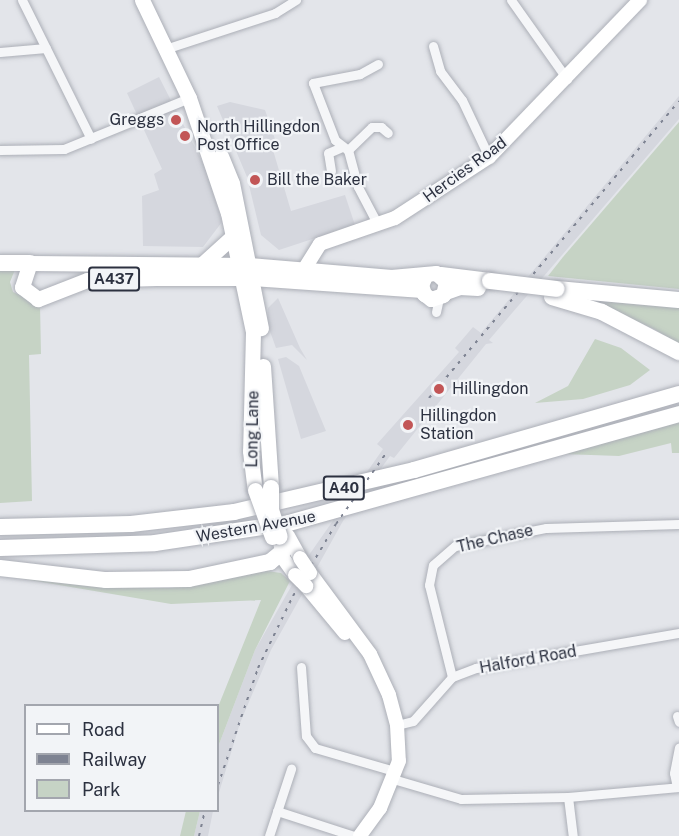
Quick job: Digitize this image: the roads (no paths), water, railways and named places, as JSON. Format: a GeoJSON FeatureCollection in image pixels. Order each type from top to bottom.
{"type":"FeatureCollection","features":[{"type":"Feature","properties":{"kind":"highway"},"geometry":{"type":"LineString","coordinates":[[0,263],[30,263]]}},
{"type":"Feature","properties":{"kind":"highway"},"geometry":{"type":"LineString","coordinates":[[433,294],[460,287],[489,285],[554,293],[679,300]]}},
{"type":"Feature","properties":{"kind":"highway"},"geometry":{"type":"LineString","coordinates":[[554,293],[603,312],[679,352]]}},
{"type":"Feature","properties":{"kind":"highway","name":"Western Avenue"},"geometry":{"type":"LineString","coordinates":[[0,527],[131,524],[234,512],[414,470],[679,394]]}},
{"type":"Feature","properties":{"kind":"highway","name":"Western Avenue"},"geometry":{"type":"LineString","coordinates":[[0,548],[155,543],[289,523],[679,414]]}},
{"type":"Feature","properties":{"kind":"highway"},"geometry":{"type":"LineString","coordinates":[[0,568],[106,580],[169,581],[215,576],[270,562],[280,554],[283,547],[263,489]]}},
{"type":"Feature","properties":{"kind":"main road","name":"Long Lane"},"geometry":{"type":"LineString","coordinates":[[142,0],[189,98],[214,163],[232,237],[257,305],[263,489]]}},
{"type":"Feature","properties":{"kind":"main road","name":"Hercies Road"},"geometry":{"type":"LineString","coordinates":[[305,268],[316,251],[326,242],[378,225],[402,214],[489,157],[567,79],[640,0]]}},
{"type":"Feature","properties":{"kind":"main road","name":"Long Lane"},"geometry":{"type":"LineString","coordinates":[[189,98],[210,130],[232,183],[253,332],[249,451],[263,489]]}},
{"type":"Feature","properties":{"kind":"main road"},"geometry":{"type":"LineString","coordinates":[[201,265],[232,237]]}},
{"type":"Feature","properties":{"kind":"main road"},"geometry":{"type":"LineString","coordinates":[[316,251],[320,254],[322,269]]}},
{"type":"Feature","properties":{"kind":"main road","name":"A437"},"geometry":{"type":"LineString","coordinates":[[244,272],[201,265],[30,263],[22,287],[25,293],[38,298],[87,280],[244,272],[305,268],[392,277],[433,294]]}},
{"type":"Feature","properties":{"kind":"main road"},"geometry":{"type":"LineString","coordinates":[[244,272],[283,283],[433,294]]}},
{"type":"Feature","properties":{"kind":"main road"},"geometry":{"type":"LineString","coordinates":[[257,305],[283,283]]}},
{"type":"Feature","properties":{"kind":"main road"},"geometry":{"type":"LineString","coordinates":[[280,537],[300,558],[309,581],[353,643],[373,678],[386,715],[394,771]]}},
{"type":"Feature","properties":{"kind":"main road"},"geometry":{"type":"LineString","coordinates":[[280,554],[292,571],[309,581],[370,654],[389,695],[397,725],[399,761],[360,836]]}},
{"type":"Feature","properties":{"kind":"street"},"geometry":{"type":"LineString","coordinates":[[22,0],[91,139]]}},
{"type":"Feature","properties":{"kind":"street"},"geometry":{"type":"LineString","coordinates":[[165,50],[275,13],[296,0]]}},
{"type":"Feature","properties":{"kind":"street"},"geometry":{"type":"LineString","coordinates":[[511,0],[567,79]]}},
{"type":"Feature","properties":{"kind":"street"},"geometry":{"type":"LineString","coordinates":[[433,46],[440,71],[462,100],[489,157]]}},
{"type":"Feature","properties":{"kind":"street"},"geometry":{"type":"LineString","coordinates":[[0,52],[46,48]]}},
{"type":"Feature","properties":{"kind":"street"},"geometry":{"type":"LineString","coordinates":[[378,64],[360,74],[313,82],[335,140],[345,149],[358,187],[378,225]]}},
{"type":"Feature","properties":{"kind":"street"},"geometry":{"type":"LineString","coordinates":[[0,150],[64,149],[189,98]]}},
{"type":"Feature","properties":{"kind":"street"},"geometry":{"type":"LineString","coordinates":[[331,171],[327,153],[345,149],[372,128],[381,128],[388,133]]}},
{"type":"Feature","properties":{"kind":"street","name":"The Chase"},"geometry":{"type":"LineString","coordinates":[[452,677],[429,585],[433,565],[455,546],[546,528],[679,524]]}},
{"type":"Feature","properties":{"kind":"street","name":"Halford Road"},"geometry":{"type":"LineString","coordinates":[[397,725],[417,717],[452,677],[476,668],[679,633]]}},
{"type":"Feature","properties":{"kind":"street"},"geometry":{"type":"LineString","coordinates":[[301,667],[306,736],[315,748],[394,771],[461,799],[568,797],[678,787],[674,773],[679,747]]}},
{"type":"Feature","properties":{"kind":"street"},"geometry":{"type":"LineString","coordinates":[[269,836],[291,769]]}},
{"type":"Feature","properties":{"kind":"street"},"geometry":{"type":"LineString","coordinates":[[568,797],[573,836]]}},
{"type":"Feature","properties":{"kind":"street"},"geometry":{"type":"LineString","coordinates":[[277,811],[354,836]]}},
{"type":"Feature","properties":{"kind":"railway"},"geometry":{"type":"LineString","coordinates":[[429,398],[679,101]]}},
{"type":"Feature","properties":{"kind":"railway"},"geometry":{"type":"LineString","coordinates":[[219,782],[258,668],[293,596],[336,524],[387,452]]}},
{"type":"Feature","properties":{"kind":"railway"},"geometry":{"type":"LineString","coordinates":[[199,836],[205,812]]}},
{"type":"Feature","properties":{"kind":"place","name":"Greggs"},"geometry":{"type":"Point","coordinates":[176,120]}},
{"type":"Feature","properties":{"kind":"place","name":"North Hillingdon Post Office"},"geometry":{"type":"Point","coordinates":[185,136]}},
{"type":"Feature","properties":{"kind":"place","name":"Bill the Baker"},"geometry":{"type":"Point","coordinates":[255,180]}},
{"type":"Feature","properties":{"kind":"place","name":"Hillingdon"},"geometry":{"type":"Point","coordinates":[439,389]}},
{"type":"Feature","properties":{"kind":"place","name":"Hillingdon Station"},"geometry":{"type":"Point","coordinates":[408,425]}}]}
